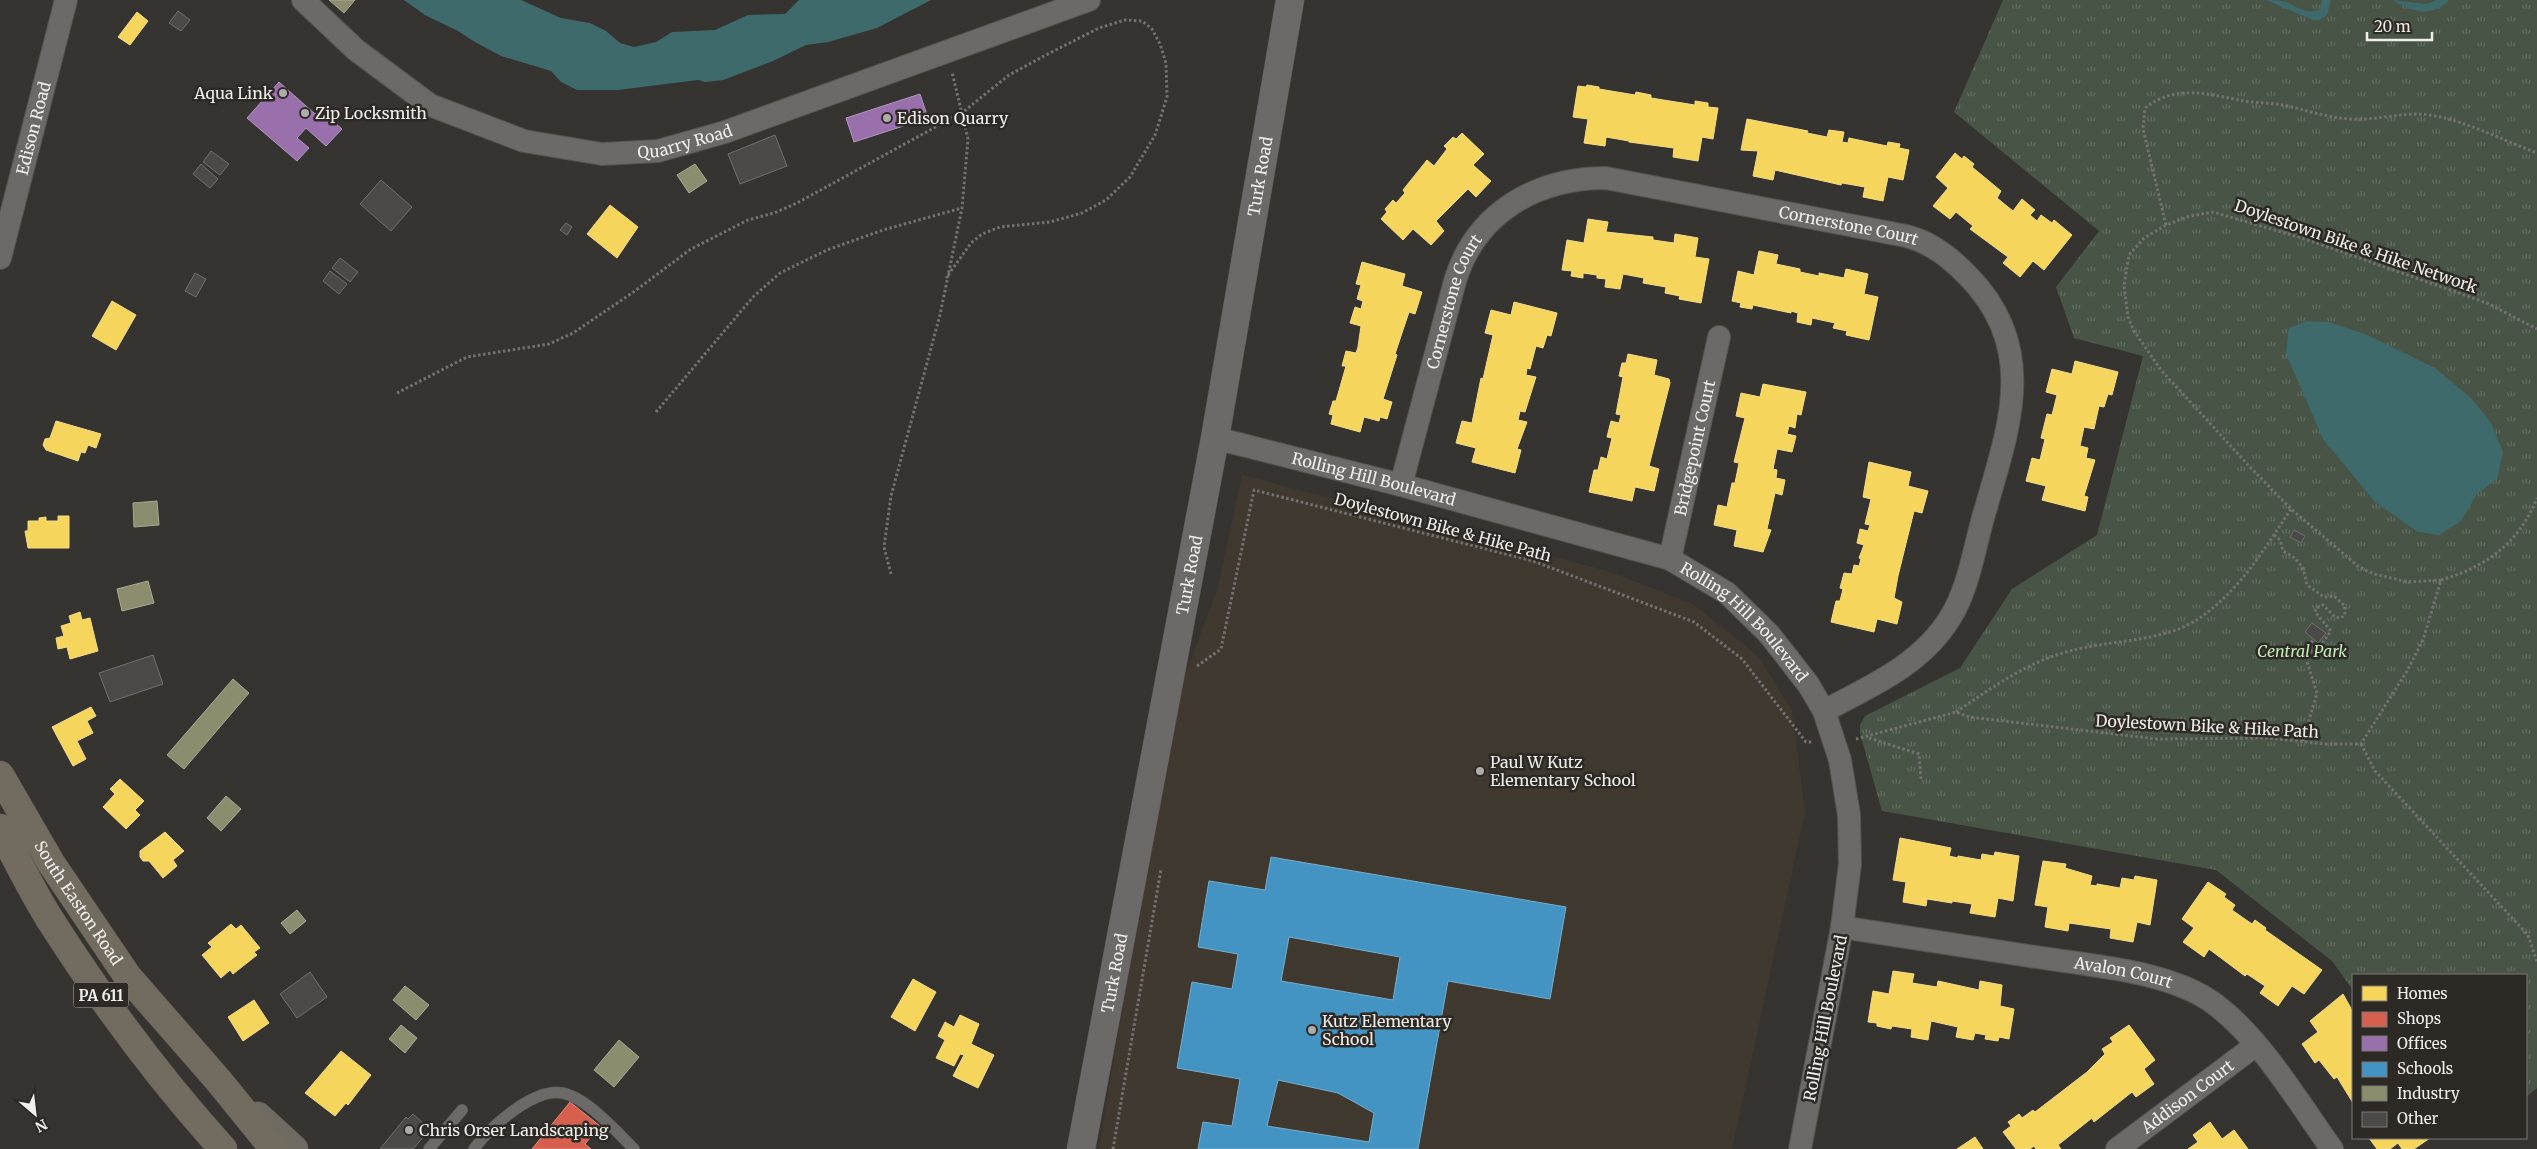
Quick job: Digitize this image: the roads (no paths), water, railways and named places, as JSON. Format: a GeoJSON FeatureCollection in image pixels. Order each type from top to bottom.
{"type":"FeatureCollection","features":[{"type":"Feature","properties":{"kind":"highway","name":"South Easton Road"},"geometry":{"type":"LineString","coordinates":[[0,775],[51,863],[128,977],[218,1080]]}},
{"type":"Feature","properties":{"kind":"highway","name":"South Easton Road"},"geometry":{"type":"LineString","coordinates":[[0,828],[49,917],[105,1001],[144,1056],[223,1149]]}},
{"type":"Feature","properties":{"kind":"highway","name":"PA 611"},"geometry":{"type":"LineString","coordinates":[[218,1080],[274,1149]]}},
{"type":"Feature","properties":{"kind":"main road","name":"South Easton Road"},"geometry":{"type":"LineString","coordinates":[[218,1080],[294,1149]]}},
{"type":"Feature","properties":{"kind":"street","name":"Edison Road"},"geometry":{"type":"LineString","coordinates":[[0,258],[66,0]]}},
{"type":"Feature","properties":{"kind":"street","name":"Quarry Road"},"geometry":{"type":"LineString","coordinates":[[303,0],[356,50],[430,105],[524,140],[602,154],[658,151],[688,143],[946,53],[1090,0]]}},
{"type":"Feature","properties":{"kind":"street","name":"Turk Road"},"geometry":{"type":"LineString","coordinates":[[1081,1149],[1215,438],[1290,0]]}},
{"type":"Feature","properties":{"kind":"street","name":"Cornerstone Court"},"geometry":{"type":"LineString","coordinates":[[1401,485],[1455,281],[1464,254],[1486,225],[1500,212],[1532,193],[1573,179],[1606,178],[1911,237],[1931,246],[1946,256],[1975,283],[1992,306],[2002,327],[2012,355],[2013,372],[2013,398],[2004,440],[1962,592],[1951,618],[1929,646],[1913,660],[1892,675],[1824,710]]}},
{"type":"Feature","properties":{"kind":"street","name":"Bridgepoint Court"},"geometry":{"type":"LineString","coordinates":[[1670,559],[1719,337]]}},
{"type":"Feature","properties":{"kind":"street","name":"Rolling Hill Boulevard"},"geometry":{"type":"LineString","coordinates":[[1215,438],[1401,485],[1670,559],[1727,593],[1752,616],[1808,684],[1824,710],[1840,760],[1849,815],[1850,864],[1842,927],[1800,1149]]}},
{"type":"Feature","properties":{"kind":"street","name":"Avalon Court"},"geometry":{"type":"LineString","coordinates":[[1842,927],[2047,959],[2179,983],[2214,1004],[2236,1022],[2256,1045],[2332,1149]]}},
{"type":"Feature","properties":{"kind":"street","name":"Addison Court"},"geometry":{"type":"LineString","coordinates":[[2118,1149],[2256,1045]]}},
{"type":"Feature","properties":{"kind":"lane"},"geometry":{"type":"LineString","coordinates":[[474,1149],[484,1135],[507,1114],[540,1096],[561,1092],[583,1102],[634,1149]]}},
{"type":"Feature","properties":{"kind":"lane"},"geometry":{"type":"LineString","coordinates":[[429,1149],[462,1110]]}},
{"type":"Feature","properties":{"kind":"water"},"geometry":{"type":"Polygon","coordinates":[[[404,0],[521,0],[561,18],[590,23],[606,31],[620,43],[634,47],[656,42],[672,32],[715,30],[748,15],[785,14],[799,0],[931,0],[877,28],[828,42],[806,45],[773,61],[723,80],[705,82],[698,80],[618,90],[577,90],[561,82],[551,71],[501,56],[458,31],[425,15],[404,0]]]}},
{"type":"Feature","properties":{"kind":"water"},"geometry":{"type":"Polygon","coordinates":[[[2266,0],[2282,1],[2305,11],[2314,11],[2320,9],[2322,0],[2331,0],[2327,15],[2320,20],[2313,20],[2266,0]]]}},
{"type":"Feature","properties":{"kind":"water"},"geometry":{"type":"Polygon","coordinates":[[[2392,0],[2426,4],[2437,0],[2449,0],[2435,10],[2422,12],[2392,0]]]}},
{"type":"Feature","properties":{"kind":"water"},"geometry":{"type":"Polygon","coordinates":[[[2307,321],[2329,322],[2365,334],[2435,368],[2472,399],[2491,423],[2503,452],[2497,479],[2477,494],[2461,521],[2439,535],[2418,532],[2375,502],[2323,439],[2286,354],[2289,328],[2307,321]]]}},
{"type":"Feature","properties":{"kind":"place","name":"Aqua Link"},"geometry":{"type":"Point","coordinates":[283,93]}},
{"type":"Feature","properties":{"kind":"place","name":"Zip Locksmith"},"geometry":{"type":"Point","coordinates":[305,113]}},
{"type":"Feature","properties":{"kind":"place","name":"Edison Quarry"},"geometry":{"type":"Point","coordinates":[887,118]}},
{"type":"Feature","properties":{"kind":"place","name":"Paul W Kutz Elementary School"},"geometry":{"type":"Point","coordinates":[1480,771]}},
{"type":"Feature","properties":{"kind":"place","name":"Kutz Elementary School"},"geometry":{"type":"Point","coordinates":[1312,1030]}},
{"type":"Feature","properties":{"kind":"place","name":"Chris Orser Landscaping"},"geometry":{"type":"Point","coordinates":[409,1130]}},
{"type":"Feature","properties":{"kind":"park label","name":"Central Park"},"geometry":{"type":"Point","coordinates":[2302,651]}}]}
